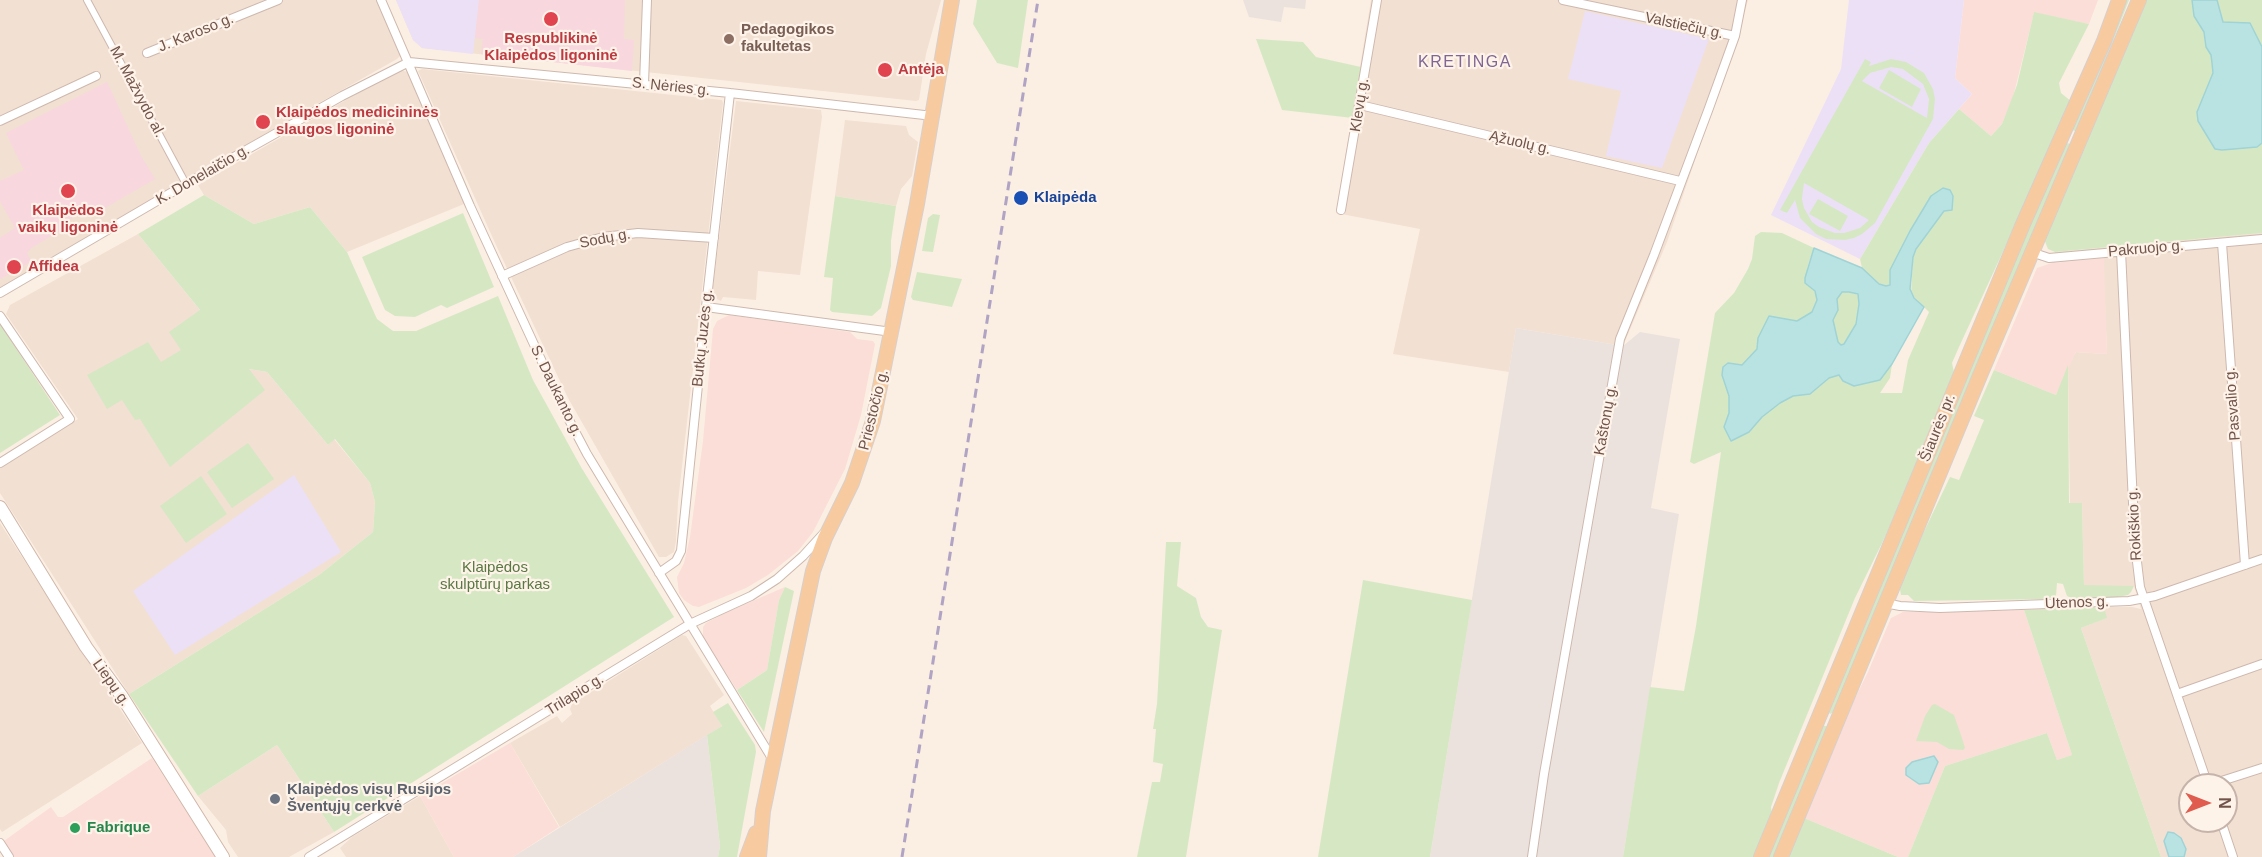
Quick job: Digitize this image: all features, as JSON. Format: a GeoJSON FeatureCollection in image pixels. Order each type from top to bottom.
{"type":"FeatureCollection","features":[{"type":"Feature","properties":{"kind":"main road","name":"Priestočio g."},"geometry":{"type":"LineString","coordinates":[[759,857],[764,811],[806,600],[818,555],[852,483],[867,442],[892,332],[933,116],[952,0]]}},
{"type":"Feature","properties":{"kind":"main road","name":"Šiaurės pr."},"geometry":{"type":"LineString","coordinates":[[1761,857],[1984,317],[2104,41],[2119,0]]}},
{"type":"Feature","properties":{"kind":"main road","name":"Šiaurės pr."},"geometry":{"type":"LineString","coordinates":[[1781,857],[2031,252],[2139,0]]}},
{"type":"Feature","properties":{"kind":"main road"},"geometry":{"type":"LineString","coordinates":[[2062,137],[2075,140],[2078,146]]}},
{"type":"Feature","properties":{"kind":"main road","name":"Liepų g."},"geometry":{"type":"LineString","coordinates":[[0,507],[86,647],[121,695],[224,857]]}},
{"type":"Feature","properties":{"kind":"main road"},"geometry":{"type":"LineString","coordinates":[[1822,709],[1828,719],[1839,716]]}},
{"type":"Feature","properties":{"kind":"main road","name":"Priestočio g."},"geometry":{"type":"LineString","coordinates":[[747,857],[764,811]]}},
{"type":"Feature","properties":{"kind":"street","name":"M. Mažvydo al."},"geometry":{"type":"LineString","coordinates":[[87,0],[186,184]]}},
{"type":"Feature","properties":{"kind":"street","name":"J. Karoso g."},"geometry":{"type":"LineString","coordinates":[[147,53],[278,0]]}},
{"type":"Feature","properties":{"kind":"street","name":"S. Daukanto g."},"geometry":{"type":"LineString","coordinates":[[381,0],[502,276],[568,418],[587,454],[774,760]]}},
{"type":"Feature","properties":{"kind":"street"},"geometry":{"type":"LineString","coordinates":[[644,84],[647,0]]}},
{"type":"Feature","properties":{"kind":"street","name":"Klevų g."},"geometry":{"type":"LineString","coordinates":[[1341,210],[1377,0]]}},
{"type":"Feature","properties":{"kind":"street","name":"Valstiečių g."},"geometry":{"type":"LineString","coordinates":[[1563,0],[1735,36]]}},
{"type":"Feature","properties":{"kind":"street","name":"Kaštonų g."},"geometry":{"type":"LineString","coordinates":[[1532,857],[1546,762],[1620,339],[1654,255],[1735,36],[1742,0]]}},
{"type":"Feature","properties":{"kind":"street","name":"K. Donelaičio g."},"geometry":{"type":"LineString","coordinates":[[0,293],[186,184],[351,91],[409,62]]}},
{"type":"Feature","properties":{"kind":"street","name":"S. Nėries g."},"geometry":{"type":"LineString","coordinates":[[409,62],[644,84],[933,116]]}},
{"type":"Feature","properties":{"kind":"street"},"geometry":{"type":"LineString","coordinates":[[0,121],[96,76]]}},
{"type":"Feature","properties":{"kind":"street","name":"Butkų Juzės g."},"geometry":{"type":"LineString","coordinates":[[659,573],[676,561],[681,551],[730,93]]}},
{"type":"Feature","properties":{"kind":"street","name":"Ąžuolų g."},"geometry":{"type":"LineString","coordinates":[[1360,105],[1680,181]]}},
{"type":"Feature","properties":{"kind":"street","name":"Sodų g."},"geometry":{"type":"LineString","coordinates":[[502,276],[567,247],[603,237],[638,233],[714,238]]}},
{"type":"Feature","properties":{"kind":"street","name":"Pakruojo g."},"geometry":{"type":"LineString","coordinates":[[2031,252],[2049,258],[2262,238]]}},
{"type":"Feature","properties":{"kind":"street","name":"Pasvalio g."},"geometry":{"type":"LineString","coordinates":[[2222,243],[2245,565]]}},
{"type":"Feature","properties":{"kind":"street","name":"Rokiškio g."},"geometry":{"type":"LineString","coordinates":[[2121,251],[2135,545],[2143,598],[2204,773]]}},
{"type":"Feature","properties":{"kind":"street"},"geometry":{"type":"LineString","coordinates":[[706,307],[892,332]]}},
{"type":"Feature","properties":{"kind":"street"},"geometry":{"type":"LineString","coordinates":[[0,316],[70,419],[0,463]]}},
{"type":"Feature","properties":{"kind":"street","name":"Trilapio g."},"geometry":{"type":"LineString","coordinates":[[309,857],[690,624],[751,596],[777,579],[803,556],[832,524]]}},
{"type":"Feature","properties":{"kind":"street","name":"Utenos g."},"geometry":{"type":"LineString","coordinates":[[1885,603],[1940,608],[2115,602],[2143,598],[2262,559]]}},
{"type":"Feature","properties":{"kind":"street"},"geometry":{"type":"LineString","coordinates":[[2177,694],[2262,664]]}},
{"type":"Feature","properties":{"kind":"street"},"geometry":{"type":"LineString","coordinates":[[2238,776],[2262,768]]}},
{"type":"Feature","properties":{"kind":"street"},"geometry":{"type":"LineString","coordinates":[[2225,833],[2233,857]]}},
{"type":"Feature","properties":{"kind":"street"},"geometry":{"type":"LineString","coordinates":[[0,843],[9,857]]}},
{"type":"Feature","properties":{"kind":"shaded area"},"geometry":{"type":"Polygon","coordinates":[[[0,0],[376,0],[401,55],[0,289],[0,0]]]}},
{"type":"Feature","properties":{"kind":"shaded area"},"geometry":{"type":"Polygon","coordinates":[[[396,0],[941,0],[926,54],[919,100],[916,101],[422,48],[413,40],[396,0]]]}},
{"type":"Feature","properties":{"kind":"shaded area"},"geometry":{"type":"Polygon","coordinates":[[[396,0],[479,0],[473,54],[422,48],[413,40],[396,0]]]}},
{"type":"Feature","properties":{"kind":"shaded area","name":"Respublikinė Klaipėdos ligoninė"},"geometry":{"type":"Polygon","coordinates":[[[479,0],[625,0],[624,39],[634,40],[632,71],[481,54],[483,39],[475,38],[479,0]]]}},
{"type":"Feature","properties":{"kind":"shaded area"},"geometry":{"type":"Polygon","coordinates":[[[1243,0],[1306,0],[1305,9],[1284,7],[1281,22],[1249,17],[1243,0]]]}},
{"type":"Feature","properties":{"kind":"shaded area"},"geometry":{"type":"Polygon","coordinates":[[[1371,0],[1748,0],[1667,242],[1623,346],[1516,328],[1509,372],[1393,354],[1420,229],[1336,213],[1371,0]]]}},
{"type":"Feature","properties":{"kind":"shaded area"},"geometry":{"type":"Polygon","coordinates":[[[1849,0],[1964,0],[1955,78],[1972,94],[1929,143],[1860,259],[1771,215],[1841,69],[1849,0]]]}},
{"type":"Feature","properties":{"kind":"shaded area"},"geometry":{"type":"Polygon","coordinates":[[[1964,0],[2098,0],[2089,24],[2034,13],[2012,101],[2002,124],[1991,136],[1959,109],[1972,94],[1955,78],[1964,0]]]}},
{"type":"Feature","properties":{"kind":"shaded area"},"geometry":{"type":"Polygon","coordinates":[[[1585,11],[1709,39],[1662,168],[1606,156],[1621,91],[1568,79],[1585,11]]]}},
{"type":"Feature","properties":{"kind":"shaded area"},"geometry":{"type":"Polygon","coordinates":[[[422,69],[722,100],[678,502],[676,541],[674,552],[666,557],[659,557],[568,398],[418,71],[422,69]]]}},
{"type":"Feature","properties":{"kind":"shaded area"},"geometry":{"type":"Polygon","coordinates":[[[398,70],[409,72],[412,77],[464,204],[347,252],[310,207],[254,224],[204,195],[198,185],[398,70]]]}},
{"type":"Feature","properties":{"kind":"shaded area","name":"Klaipėdos vaikų ligoninė"},"geometry":{"type":"Polygon","coordinates":[[[107,82],[141,156],[155,179],[103,209],[102,207],[85,217],[82,212],[68,220],[70,225],[31,248],[27,253],[31,262],[0,279],[0,238],[15,228],[0,201],[0,181],[24,170],[6,133],[107,82]]]}},
{"type":"Feature","properties":{"kind":"shaded area"},"geometry":{"type":"Polygon","coordinates":[[[736,101],[821,110],[822,117],[800,275],[758,271],[756,300],[723,297],[721,301],[712,294],[736,101]]]}},
{"type":"Feature","properties":{"kind":"shaded area"},"geometry":{"type":"Polygon","coordinates":[[[845,120],[906,126],[909,135],[918,142],[912,176],[901,189],[896,206],[835,196],[845,120]]]}},
{"type":"Feature","properties":{"kind":"shaded area"},"geometry":{"type":"Polygon","coordinates":[[[2262,233],[2262,857],[2161,857],[2081,628],[2106,618],[2104,607],[2141,609],[2134,586],[2084,586],[2082,504],[2070,503],[2068,365],[2076,352],[2107,354],[2103,258],[2052,263],[2055,252],[2262,233]]]}},
{"type":"Feature","properties":{"kind":"shaded area"},"geometry":{"type":"Polygon","coordinates":[[[138,234],[248,369],[267,372],[328,445],[334,439],[370,483],[375,502],[373,532],[319,575],[129,694],[0,493],[0,466],[78,419],[6,314],[10,305],[138,234]]]}},
{"type":"Feature","properties":{"kind":"shaded area"},"geometry":{"type":"Polygon","coordinates":[[[2104,258],[2107,354],[2076,352],[2056,395],[1994,370],[2037,268],[2052,263],[2104,258]]]}},
{"type":"Feature","properties":{"kind":"shaded area"},"geometry":{"type":"Polygon","coordinates":[[[729,315],[850,332],[857,339],[873,341],[875,344],[861,415],[845,469],[813,532],[798,551],[768,575],[746,588],[699,607],[684,600],[679,593],[677,577],[684,563],[690,537],[703,441],[713,329],[717,321],[729,315]]]}},
{"type":"Feature","properties":{"kind":"shaded area"},"geometry":{"type":"Polygon","coordinates":[[[1516,328],[1623,346],[1640,332],[1680,339],[1651,508],[1679,514],[1623,857],[1430,857],[1516,328]]]}},
{"type":"Feature","properties":{"kind":"shaded area"},"geometry":{"type":"Polygon","coordinates":[[[294,475],[341,552],[175,655],[133,591],[294,475]]]}},
{"type":"Feature","properties":{"kind":"shaded area"},"geometry":{"type":"Polygon","coordinates":[[[0,523],[142,743],[2,832],[0,829],[0,523]]]}},
{"type":"Feature","properties":{"kind":"shaded area"},"geometry":{"type":"Polygon","coordinates":[[[785,587],[779,600],[767,670],[737,690],[703,637],[703,627],[706,623],[727,612],[785,587]]]}},
{"type":"Feature","properties":{"kind":"shaded area"},"geometry":{"type":"Polygon","coordinates":[[[2024,610],[2072,755],[2057,760],[2047,733],[1945,766],[1908,857],[1898,857],[1804,818],[1848,712],[1891,618],[1903,612],[2024,610]]]}},
{"type":"Feature","properties":{"kind":"shaded area"},"geometry":{"type":"Polygon","coordinates":[[[682,635],[686,636],[724,695],[710,706],[722,726],[560,827],[510,743],[557,716],[562,723],[572,714],[570,709],[572,704],[682,635]]]}},
{"type":"Feature","properties":{"kind":"shaded area"},"geometry":{"type":"Polygon","coordinates":[[[707,735],[720,846],[718,857],[513,857],[707,735]]]}},
{"type":"Feature","properties":{"kind":"shaded area"},"geometry":{"type":"Polygon","coordinates":[[[510,743],[559,827],[513,857],[454,857],[420,796],[510,743]]]}},
{"type":"Feature","properties":{"kind":"shaded area"},"geometry":{"type":"Polygon","coordinates":[[[277,745],[334,832],[289,857],[238,857],[228,842],[226,830],[198,796],[277,745]]]}},
{"type":"Feature","properties":{"kind":"shaded area"},"geometry":{"type":"Polygon","coordinates":[[[152,758],[215,857],[14,857],[4,841],[51,807],[58,817],[63,817],[152,758]]]}},
{"type":"Feature","properties":{"kind":"shaded area"},"geometry":{"type":"Polygon","coordinates":[[[420,796],[454,857],[346,857],[340,848],[352,837],[420,796]]]}},
{"type":"Feature","properties":{"kind":"green space"},"geometry":{"type":"Polygon","coordinates":[[[977,0],[1028,0],[1018,68],[997,63],[973,24],[977,0]]]}},
{"type":"Feature","properties":{"kind":"green space"},"geometry":{"type":"Polygon","coordinates":[[[2125,0],[2129,0],[2078,132],[2072,130],[2106,50],[2125,0]]]}},
{"type":"Feature","properties":{"kind":"green space"},"geometry":{"type":"Polygon","coordinates":[[[2147,0],[2262,0],[2262,233],[2055,252],[2048,249],[2044,239],[2147,0]]]}},
{"type":"Feature","properties":{"kind":"green space"},"geometry":{"type":"Polygon","coordinates":[[[2034,12],[2089,24],[2059,83],[2061,93],[2072,102],[1952,363],[1954,372],[1886,535],[1855,598],[1779,783],[1771,807],[1772,814],[1754,857],[1623,857],[1650,687],[1684,691],[1696,626],[1721,452],[1694,464],[1690,462],[1715,313],[1734,293],[1748,269],[1752,259],[1755,236],[1761,232],[1782,233],[1814,248],[1805,283],[1815,291],[1817,300],[1812,312],[1797,321],[1769,317],[1758,338],[1757,349],[1742,365],[1728,363],[1722,375],[1729,396],[1729,413],[1724,427],[1749,432],[1762,417],[1780,403],[1793,396],[1810,394],[1829,378],[1839,375],[1880,380],[1892,364],[1890,378],[1880,393],[1902,393],[1908,360],[1929,312],[1911,294],[1913,257],[1916,249],[1944,211],[1931,196],[1890,270],[1890,285],[1879,284],[1862,268],[1860,259],[1929,143],[1959,109],[1991,136],[2002,124],[2017,85],[2034,12]]]}},
{"type":"Feature","properties":{"kind":"green space"},"geometry":{"type":"Polygon","coordinates":[[[1256,39],[1303,42],[1316,57],[1361,67],[1353,118],[1282,110],[1256,39]]]}},
{"type":"Feature","properties":{"kind":"green space"},"geometry":{"type":"Polygon","coordinates":[[[1865,59],[1871,62],[1869,66],[1891,59],[1906,62],[1924,73],[1933,89],[1935,99],[1933,119],[1875,223],[1854,238],[1826,239],[1816,234],[1800,218],[1795,200],[1787,213],[1780,210],[1865,59]],[[1891,67],[1870,73],[1862,81],[1927,118],[1929,99],[1923,84],[1903,69],[1891,67]],[[1804,183],[1802,199],[1804,208],[1812,222],[1819,227],[1835,233],[1844,233],[1860,228],[1869,220],[1804,183]]]}},
{"type":"Feature","properties":{"kind":"green space"},"geometry":{"type":"Polygon","coordinates":[[[1889,70],[1921,89],[1912,107],[1879,88],[1889,70]]]}},
{"type":"Feature","properties":{"kind":"green space"},"geometry":{"type":"Polygon","coordinates":[[[2066,143],[2071,144],[2071,149],[1975,368],[1835,711],[1830,714],[1828,711],[2029,223],[2066,143]]]}},
{"type":"Feature","properties":{"kind":"green space","name":"Klaipėdos skulptūrų parkas"},"geometry":{"type":"Polygon","coordinates":[[[204,195],[254,224],[310,207],[347,252],[377,319],[393,331],[416,331],[498,296],[533,380],[581,467],[674,617],[334,832],[277,745],[198,796],[129,694],[319,575],[373,532],[375,502],[370,483],[335,439],[328,445],[267,372],[249,369],[265,390],[170,467],[140,419],[135,420],[122,400],[107,409],[87,375],[148,342],[161,362],[181,350],[169,332],[200,310],[138,234],[204,195]]]}},
{"type":"Feature","properties":{"kind":"green space"},"geometry":{"type":"Polygon","coordinates":[[[835,196],[896,206],[891,241],[891,266],[881,308],[872,316],[830,310],[833,278],[824,277],[835,196]]]}},
{"type":"Feature","properties":{"kind":"green space"},"geometry":{"type":"Polygon","coordinates":[[[1818,199],[1848,216],[1840,231],[1809,214],[1818,199]]]}},
{"type":"Feature","properties":{"kind":"green space"},"geometry":{"type":"Polygon","coordinates":[[[463,213],[494,287],[447,308],[441,305],[415,317],[395,316],[385,310],[362,257],[463,213]]]}},
{"type":"Feature","properties":{"kind":"green space"},"geometry":{"type":"Polygon","coordinates":[[[933,214],[940,215],[933,252],[922,251],[928,218],[933,214]]]}},
{"type":"Feature","properties":{"kind":"green space"},"geometry":{"type":"Polygon","coordinates":[[[917,272],[962,279],[952,307],[913,300],[911,297],[917,272]]]}},
{"type":"Feature","properties":{"kind":"green space"},"geometry":{"type":"Polygon","coordinates":[[[1842,292],[1858,295],[1859,304],[1856,324],[1844,344],[1841,345],[1838,342],[1833,320],[1836,315],[1837,299],[1842,292]]]}},
{"type":"Feature","properties":{"kind":"green space"},"geometry":{"type":"Polygon","coordinates":[[[0,324],[60,415],[0,453],[0,324]]]}},
{"type":"Feature","properties":{"kind":"green space"},"geometry":{"type":"Polygon","coordinates":[[[2068,365],[2069,503],[2082,503],[2084,585],[2134,586],[2131,592],[2118,597],[2071,598],[2067,596],[2063,584],[2057,583],[2056,596],[2048,599],[1914,601],[1908,595],[1901,595],[1899,584],[1950,477],[1959,480],[1984,420],[1974,416],[1994,370],[2056,395],[2068,365]]]}},
{"type":"Feature","properties":{"kind":"green space"},"geometry":{"type":"Polygon","coordinates":[[[248,443],[274,479],[232,508],[207,472],[248,443]]]}},
{"type":"Feature","properties":{"kind":"green space"},"geometry":{"type":"Polygon","coordinates":[[[201,476],[227,514],[186,543],[160,506],[201,476]]]}},
{"type":"Feature","properties":{"kind":"green space"},"geometry":{"type":"Polygon","coordinates":[[[1166,542],[1181,542],[1177,586],[1196,598],[1201,617],[1208,627],[1222,630],[1186,857],[1137,857],[1152,782],[1160,782],[1163,764],[1153,762],[1156,729],[1153,729],[1157,704],[1166,542]]]}},
{"type":"Feature","properties":{"kind":"green space"},"geometry":{"type":"Polygon","coordinates":[[[1363,580],[1472,600],[1430,857],[1318,857],[1363,580]]]}},
{"type":"Feature","properties":{"kind":"green space"},"geometry":{"type":"Polygon","coordinates":[[[785,587],[794,591],[764,732],[737,690],[767,670],[779,600],[785,587]]]}},
{"type":"Feature","properties":{"kind":"green space"},"geometry":{"type":"Polygon","coordinates":[[[2104,607],[2107,618],[2081,628],[2161,857],[1908,857],[1945,766],[2047,733],[2057,760],[2072,755],[2024,610],[2104,607]]]}},
{"type":"Feature","properties":{"kind":"green space"},"geometry":{"type":"Polygon","coordinates":[[[728,703],[755,745],[756,752],[737,857],[718,857],[720,846],[707,735],[722,726],[713,712],[728,703]]]}},
{"type":"Feature","properties":{"kind":"green space"},"geometry":{"type":"Polygon","coordinates":[[[1935,704],[1954,715],[1965,748],[1963,750],[1949,749],[1937,742],[1916,741],[1925,716],[1935,704]]]}},
{"type":"Feature","properties":{"kind":"green space"},"geometry":{"type":"Polygon","coordinates":[[[1820,724],[1828,727],[1774,857],[1767,857],[1820,724]]]}},
{"type":"Feature","properties":{"kind":"green space"},"geometry":{"type":"Polygon","coordinates":[[[1804,818],[1898,857],[1788,857],[1804,818]]]}},
{"type":"Feature","properties":{"kind":"water"},"geometry":{"type":"Polygon","coordinates":[[[2192,0],[2217,0],[2223,22],[2250,23],[2262,47],[2262,143],[2257,147],[2215,149],[2198,121],[2197,112],[2213,73],[2211,55],[2206,47],[2204,32],[2194,16],[2192,0]]]}},
{"type":"Feature","properties":{"kind":"water"},"geometry":{"type":"Polygon","coordinates":[[[1943,188],[1950,190],[1953,196],[1952,210],[1944,211],[1916,249],[1910,289],[1914,298],[1924,307],[1892,364],[1880,380],[1854,386],[1843,381],[1839,375],[1829,378],[1810,394],[1793,396],[1780,403],[1762,417],[1749,432],[1731,441],[1724,427],[1729,413],[1729,396],[1722,375],[1723,367],[1728,363],[1742,365],[1757,349],[1758,338],[1769,316],[1797,321],[1812,312],[1817,300],[1815,291],[1805,283],[1805,278],[1814,248],[1862,268],[1879,284],[1890,285],[1890,270],[1931,196],[1943,188]],[[1842,292],[1837,299],[1838,310],[1833,320],[1838,342],[1841,345],[1844,344],[1856,324],[1858,294],[1842,292]]]}},
{"type":"Feature","properties":{"kind":"water"},"geometry":{"type":"Polygon","coordinates":[[[1934,756],[1938,762],[1929,783],[1919,784],[1906,775],[1906,768],[1912,762],[1934,756]]]}},
{"type":"Feature","properties":{"kind":"water"},"geometry":{"type":"Polygon","coordinates":[[[2168,832],[2181,838],[2186,849],[2184,857],[2169,857],[2164,841],[2168,832]]]}},
{"type":"Feature","properties":{"kind":"railway"},"geometry":{"type":"LineString","coordinates":[[902,857],[1038,0]]}},
{"type":"Feature","properties":{"kind":"place","name":"Respublikinė Klaipėdos ligoninė"},"geometry":{"type":"Point","coordinates":[551,19]}},
{"type":"Feature","properties":{"kind":"place","name":"Pedagogikos fakultetas"},"geometry":{"type":"Point","coordinates":[729,39]}},
{"type":"Feature","properties":{"kind":"place","name":"Antėja"},"geometry":{"type":"Point","coordinates":[885,70]}},
{"type":"Feature","properties":{"kind":"place","name":"Klaipėdos medicininės slaugos ligoninė"},"geometry":{"type":"Point","coordinates":[263,122]}},
{"type":"Feature","properties":{"kind":"place","name":"Klaipėdos vaikų ligoninė"},"geometry":{"type":"Point","coordinates":[68,191]}},
{"type":"Feature","properties":{"kind":"place","name":"Klaipėda"},"geometry":{"type":"Point","coordinates":[1021,198]}},
{"type":"Feature","properties":{"kind":"place","name":"Affidea"},"geometry":{"type":"Point","coordinates":[14,267]}},
{"type":"Feature","properties":{"kind":"place","name":"Klaipėdos visų Rusijos Šventųjų cerkvė"},"geometry":{"type":"Point","coordinates":[275,799]}},
{"type":"Feature","properties":{"kind":"place","name":"Fabrique"},"geometry":{"type":"Point","coordinates":[75,828]}},
{"type":"Feature","properties":{"kind":"district","name":"KRETINGA"},"geometry":{"type":"Point","coordinates":[1465,63]}}]}
